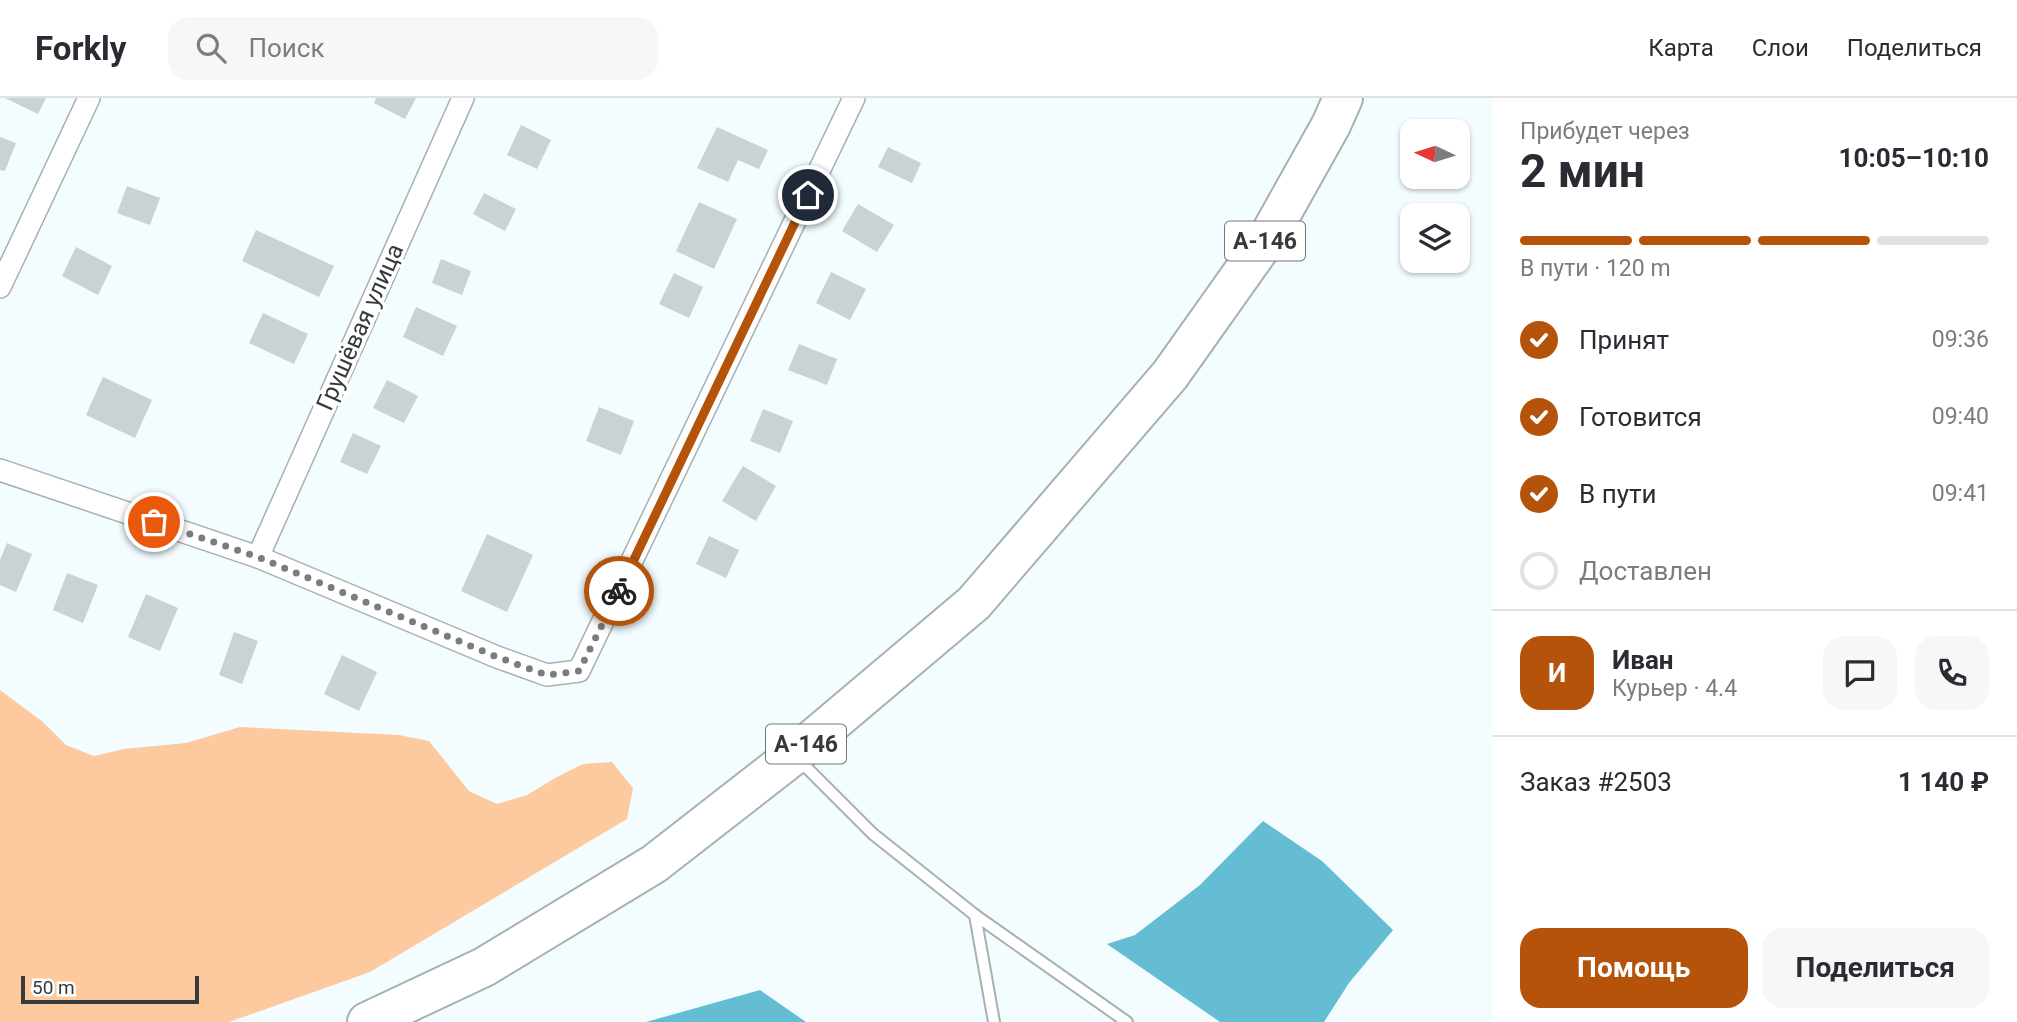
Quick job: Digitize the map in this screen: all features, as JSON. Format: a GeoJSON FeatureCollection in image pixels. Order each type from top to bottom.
{"type":"FeatureCollection","features":[{"type":"Feature","properties":{"kind":"highway","name":"А-146"},"geometry":{"type":"LineString","coordinates":[[367,1022],[484,967],[654,864],[793,755],[974,603],[1170,375],[1270,233],[1331,125],[1343,98]]}},
{"type":"Feature","properties":{"kind":"street"},"geometry":{"type":"LineString","coordinates":[[0,287],[89,98]]}},
{"type":"Feature","properties":{"kind":"street","name":"Грушёвая улица"},"geometry":{"type":"LineString","coordinates":[[258,557],[463,98]]}},
{"type":"Feature","properties":{"kind":"street"},"geometry":{"type":"LineString","coordinates":[[0,470],[258,557],[497,657],[547,675],[579,671],[854,98]]}},
{"type":"Feature","properties":{"kind":"lane"},"geometry":{"type":"LineString","coordinates":[[793,755],[873,834],[975,915],[1127,1022]]}},
{"type":"Feature","properties":{"kind":"lane"},"geometry":{"type":"LineString","coordinates":[[975,915],[995,1022]]}},
{"type":"Feature","properties":{"kind":"shaded area"},"geometry":{"type":"Polygon","coordinates":[[[0,690],[43,722],[66,745],[94,756],[124,749],[186,743],[240,727],[399,735],[429,741],[469,791],[497,804],[527,795],[583,764],[612,762],[633,788],[627,819],[370,972],[229,1022],[0,1022],[0,690]]]}},
{"type":"Feature","properties":{"kind":"water"},"geometry":{"type":"Polygon","coordinates":[[[1263,821],[1322,861],[1393,930],[1349,983],[1324,1022],[1220,1022],[1107,944],[1135,935],[1200,885],[1263,821]]]}},
{"type":"Feature","properties":{"kind":"water"},"geometry":{"type":"Polygon","coordinates":[[[760,990],[806,1022],[646,1022],[760,990]]]}},
{"type":"Feature","properties":{"kind":"building"},"geometry":{"type":"Polygon","coordinates":[[[5,98],[46,98],[38,114],[5,98]]]}},
{"type":"Feature","properties":{"kind":"building"},"geometry":{"type":"Polygon","coordinates":[[[376,98],[416,98],[405,119],[374,103],[376,98]]]}},
{"type":"Feature","properties":{"kind":"building"},"geometry":{"type":"Polygon","coordinates":[[[521,125],[551,140],[537,169],[507,155],[521,125]]]}},
{"type":"Feature","properties":{"kind":"building"},"geometry":{"type":"Polygon","coordinates":[[[717,127],[768,150],[759,169],[738,160],[728,182],[697,168],[717,127]]]}},
{"type":"Feature","properties":{"kind":"building"},"geometry":{"type":"Polygon","coordinates":[[[0,137],[16,143],[5,171],[0,170],[0,137]]]}},
{"type":"Feature","properties":{"kind":"building"},"geometry":{"type":"Polygon","coordinates":[[[888,147],[921,163],[912,183],[878,167],[888,147]]]}},
{"type":"Feature","properties":{"kind":"building"},"geometry":{"type":"Polygon","coordinates":[[[127,186],[160,198],[150,225],[117,213],[127,186]]]}},
{"type":"Feature","properties":{"kind":"building"},"geometry":{"type":"Polygon","coordinates":[[[484,193],[516,209],[505,231],[473,214],[484,193]]]}},
{"type":"Feature","properties":{"kind":"building"},"geometry":{"type":"Polygon","coordinates":[[[699,202],[737,219],[714,269],[676,251],[699,202]]]}},
{"type":"Feature","properties":{"kind":"building"},"geometry":{"type":"Polygon","coordinates":[[[858,204],[894,225],[877,252],[842,231],[858,204]]]}},
{"type":"Feature","properties":{"kind":"building"},"geometry":{"type":"Polygon","coordinates":[[[256,230],[334,266],[319,297],[242,261],[256,230]]]}},
{"type":"Feature","properties":{"kind":"building"},"geometry":{"type":"Polygon","coordinates":[[[76,247],[112,266],[98,295],[62,276],[76,247]]]}},
{"type":"Feature","properties":{"kind":"building"},"geometry":{"type":"Polygon","coordinates":[[[441,259],[471,271],[462,295],[432,283],[441,259]]]}},
{"type":"Feature","properties":{"kind":"building"},"geometry":{"type":"Polygon","coordinates":[[[831,272],[866,289],[850,320],[816,303],[831,272]]]}},
{"type":"Feature","properties":{"kind":"building"},"geometry":{"type":"Polygon","coordinates":[[[674,273],[703,287],[689,318],[659,304],[674,273]]]}},
{"type":"Feature","properties":{"kind":"building"},"geometry":{"type":"Polygon","coordinates":[[[416,307],[457,326],[443,356],[403,337],[416,307]]]}},
{"type":"Feature","properties":{"kind":"building"},"geometry":{"type":"Polygon","coordinates":[[[263,313],[308,334],[294,364],[249,343],[263,313]]]}},
{"type":"Feature","properties":{"kind":"building"},"geometry":{"type":"Polygon","coordinates":[[[799,344],[837,359],[827,385],[788,370],[799,344]]]}},
{"type":"Feature","properties":{"kind":"building"},"geometry":{"type":"Polygon","coordinates":[[[103,377],[152,400],[135,438],[86,415],[103,377]]]}},
{"type":"Feature","properties":{"kind":"building"},"geometry":{"type":"Polygon","coordinates":[[[387,380],[418,396],[404,423],[373,408],[387,380]]]}},
{"type":"Feature","properties":{"kind":"building"},"geometry":{"type":"Polygon","coordinates":[[[599,407],[634,421],[621,455],[586,441],[599,407]]]}},
{"type":"Feature","properties":{"kind":"building"},"geometry":{"type":"Polygon","coordinates":[[[763,409],[793,421],[780,453],[750,441],[763,409]]]}},
{"type":"Feature","properties":{"kind":"building"},"geometry":{"type":"Polygon","coordinates":[[[353,433],[381,446],[367,474],[340,462],[353,433]]]}},
{"type":"Feature","properties":{"kind":"building"},"geometry":{"type":"Polygon","coordinates":[[[743,466],[776,486],[756,521],[722,501],[743,466]]]}},
{"type":"Feature","properties":{"kind":"building"},"geometry":{"type":"Polygon","coordinates":[[[487,534],[533,555],[507,612],[461,591],[487,534]]]}},
{"type":"Feature","properties":{"kind":"building"},"geometry":{"type":"Polygon","coordinates":[[[709,536],[739,550],[726,578],[696,564],[709,536]]]}},
{"type":"Feature","properties":{"kind":"building"},"geometry":{"type":"Polygon","coordinates":[[[7,543],[32,554],[16,592],[0,585],[0,560],[7,543]]]}},
{"type":"Feature","properties":{"kind":"building"},"geometry":{"type":"Polygon","coordinates":[[[67,573],[98,585],[83,623],[53,610],[67,573]]]}},
{"type":"Feature","properties":{"kind":"building"},"geometry":{"type":"Polygon","coordinates":[[[146,594],[178,608],[160,651],[128,637],[146,594]]]}},
{"type":"Feature","properties":{"kind":"building"},"geometry":{"type":"Polygon","coordinates":[[[234,632],[258,641],[242,684],[219,675],[234,632]]]}},
{"type":"Feature","properties":{"kind":"building"},"geometry":{"type":"Polygon","coordinates":[[[342,655],[377,672],[359,711],[324,694],[342,655]]]}},
{"type":"Feature","properties":{"kind":"way so far"},"geometry":{"type":"LineString","coordinates":[[154,522],[258,557],[497,657],[547,675],[579,671],[619,591]]}},
{"type":"Feature","properties":{"kind":"route"},"geometry":{"type":"LineString","coordinates":[[619,591],[808,195]]}}]}
